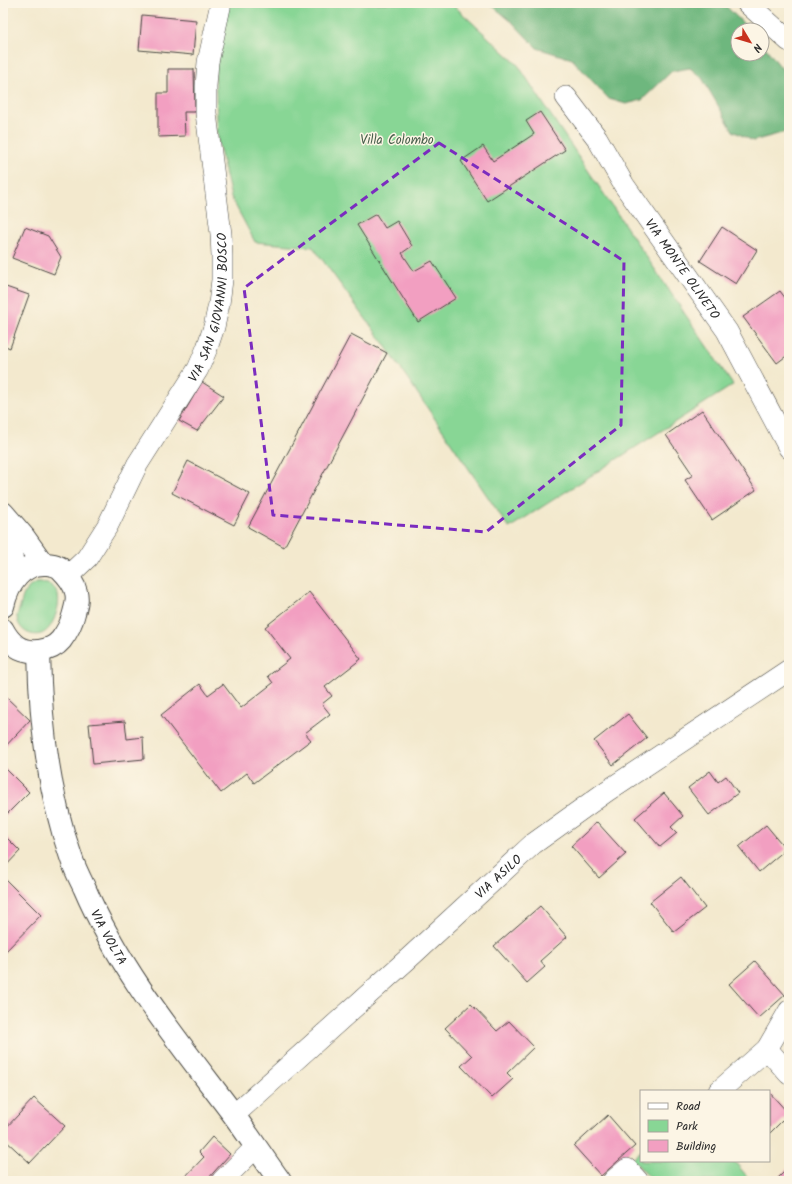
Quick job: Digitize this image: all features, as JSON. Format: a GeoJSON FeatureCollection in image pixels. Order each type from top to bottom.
{"type":"FeatureCollection","features":[{"type":"Feature","properties":{"kind":"street","name":"VIA SAN GIOVANNI BOSCO"},"geometry":{"type":"LineString","coordinates":[[68,576],[87,558],[108,525],[137,465],[198,369],[214,327],[222,280],[222,256],[221,234],[206,113],[206,86],[208,62],[221,3]]}},
{"type":"Feature","properties":{"kind":"street"},"geometry":{"type":"LineString","coordinates":[[747,3],[789,41]]}},
{"type":"Feature","properties":{"kind":"street","name":"VIA MONTE OLIVETO"},"geometry":{"type":"LineString","coordinates":[[566,97],[597,138],[624,185],[727,330],[789,448]]}},
{"type":"Feature","properties":{"kind":"street"},"geometry":{"type":"LineString","coordinates":[[3,513],[23,536],[43,564]]}},
{"type":"Feature","properties":{"kind":"street"},"geometry":{"type":"LineString","coordinates":[[3,518],[16,577]]}},
{"type":"Feature","properties":{"kind":"street"},"geometry":{"type":"LineString","coordinates":[[3,606],[9,586],[16,577],[29,567],[43,564],[58,566],[68,576],[76,591],[77,603],[72,622],[61,641],[51,648],[39,651],[28,651],[17,646],[4,634]]}},
{"type":"Feature","properties":{"kind":"street","name":"VIA VOLTA"},"geometry":{"type":"LineString","coordinates":[[39,651],[40,695],[48,763],[60,824],[71,858],[89,900],[111,943],[130,975],[169,1030],[234,1115],[280,1181]]}},
{"type":"Feature","properties":{"kind":"street","name":"VIA ASILO"},"geometry":{"type":"LineString","coordinates":[[234,1115],[403,964],[534,844],[607,791],[789,670]]}},
{"type":"Feature","properties":{"kind":"street"},"geometry":{"type":"LineString","coordinates":[[720,1090],[767,1049],[789,1010]]}},
{"type":"Feature","properties":{"kind":"street"},"geometry":{"type":"LineString","coordinates":[[767,1049],[789,1074]]}},
{"type":"Feature","properties":{"kind":"street"},"geometry":{"type":"LineString","coordinates":[[222,1181],[256,1147]]}},
{"type":"Feature","properties":{"kind":"street"},"geometry":{"type":"LineString","coordinates":[[613,1181],[627,1168],[638,1181]]}},
{"type":"Feature","properties":{"kind":"highlighted area"},"geometry":{"type":"Polygon","coordinates":[[[439,143],[624,261],[621,425],[486,532],[273,515],[244,288],[439,143]]]}},
{"type":"Feature","properties":{"kind":"green space","name":"Villa Colombo"},"geometry":{"type":"Polygon","coordinates":[[[229,3],[451,3],[518,65],[733,385],[509,528],[382,341],[313,247],[255,242],[231,197],[218,141],[215,70],[229,3]]]}},
{"type":"Feature","properties":{"kind":"green space"},"geometry":{"type":"Polygon","coordinates":[[[489,3],[723,3],[742,22],[730,22],[730,62],[770,62],[770,53],[789,78],[789,131],[753,141],[733,131],[702,78],[690,68],[672,71],[642,100],[626,104],[609,99],[572,59],[537,48],[512,22],[489,3]]]}},
{"type":"Feature","properties":{"kind":"green space"},"geometry":{"type":"Polygon","coordinates":[[[37,583],[44,583],[54,588],[57,591],[59,601],[53,622],[48,630],[36,635],[23,630],[19,625],[17,616],[25,593],[30,587],[37,583]]]}},
{"type":"Feature","properties":{"kind":"green space"},"geometry":{"type":"Polygon","coordinates":[[[640,1152],[640,1162],[735,1162],[751,1181],[653,1181],[632,1159],[640,1152]]]}},
{"type":"Feature","properties":{"kind":"building"},"geometry":{"type":"Polygon","coordinates":[[[142,15],[196,20],[193,55],[139,50],[142,15]]]}},
{"type":"Feature","properties":{"kind":"building"},"geometry":{"type":"Polygon","coordinates":[[[168,69],[194,69],[195,112],[184,112],[185,136],[158,137],[158,93],[168,93],[168,69]]]}},
{"type":"Feature","properties":{"kind":"building","name":"Villa Colombo"},"geometry":{"type":"Polygon","coordinates":[[[540,112],[565,150],[487,201],[461,161],[483,146],[493,161],[534,134],[526,121],[540,112]]]}},
{"type":"Feature","properties":{"kind":"building"},"geometry":{"type":"Polygon","coordinates":[[[376,214],[385,228],[397,221],[412,246],[402,253],[414,271],[432,261],[456,298],[418,322],[357,225],[376,214]]]}},
{"type":"Feature","properties":{"kind":"building"},"geometry":{"type":"Polygon","coordinates":[[[25,227],[48,236],[61,257],[54,274],[12,258],[25,227]]]}},
{"type":"Feature","properties":{"kind":"building"},"geometry":{"type":"Polygon","coordinates":[[[722,227],[757,250],[736,284],[700,261],[722,227]]]}},
{"type":"Feature","properties":{"kind":"building"},"geometry":{"type":"Polygon","coordinates":[[[3,286],[29,295],[10,348],[3,345],[3,286]]]}},
{"type":"Feature","properties":{"kind":"building"},"geometry":{"type":"Polygon","coordinates":[[[780,291],[789,303],[789,354],[777,363],[743,317],[780,291]]]}},
{"type":"Feature","properties":{"kind":"building"},"geometry":{"type":"Polygon","coordinates":[[[351,334],[387,353],[284,547],[248,527],[351,334]]]}},
{"type":"Feature","properties":{"kind":"building"},"geometry":{"type":"Polygon","coordinates":[[[202,382],[224,396],[197,431],[179,421],[202,382]]]}},
{"type":"Feature","properties":{"kind":"building"},"geometry":{"type":"Polygon","coordinates":[[[702,410],[756,490],[712,520],[685,480],[693,475],[666,435],[702,410]]]}},
{"type":"Feature","properties":{"kind":"building"},"geometry":{"type":"Polygon","coordinates":[[[188,461],[250,494],[234,525],[172,493],[188,461]]]}},
{"type":"Feature","properties":{"kind":"building"},"geometry":{"type":"Polygon","coordinates":[[[309,592],[361,659],[325,687],[332,696],[322,704],[330,714],[305,733],[311,740],[254,783],[247,773],[221,793],[161,715],[200,684],[208,695],[223,684],[241,708],[273,683],[268,676],[290,659],[265,627],[309,592]]]}},
{"type":"Feature","properties":{"kind":"building"},"geometry":{"type":"Polygon","coordinates":[[[7,698],[30,720],[3,749],[3,702],[7,698]]]}},
{"type":"Feature","properties":{"kind":"building"},"geometry":{"type":"Polygon","coordinates":[[[628,714],[647,738],[613,765],[594,741],[628,714]]]}},
{"type":"Feature","properties":{"kind":"building"},"geometry":{"type":"Polygon","coordinates":[[[125,721],[127,739],[143,737],[144,759],[93,764],[89,724],[125,721]]]}},
{"type":"Feature","properties":{"kind":"building"},"geometry":{"type":"Polygon","coordinates":[[[3,766],[29,792],[3,818],[3,766]]]}},
{"type":"Feature","properties":{"kind":"building"},"geometry":{"type":"Polygon","coordinates":[[[710,771],[718,782],[726,776],[738,793],[709,815],[688,788],[710,771]]]}},
{"type":"Feature","properties":{"kind":"building"},"geometry":{"type":"Polygon","coordinates":[[[664,793],[683,816],[671,827],[677,833],[660,847],[635,818],[664,793]]]}},
{"type":"Feature","properties":{"kind":"building"},"geometry":{"type":"Polygon","coordinates":[[[597,822],[626,854],[599,878],[571,846],[597,822]]]}},
{"type":"Feature","properties":{"kind":"building"},"geometry":{"type":"Polygon","coordinates":[[[766,825],[786,849],[759,872],[739,847],[766,825]]]}},
{"type":"Feature","properties":{"kind":"building"},"geometry":{"type":"Polygon","coordinates":[[[3,834],[20,851],[3,869],[3,834]]]}},
{"type":"Feature","properties":{"kind":"building"},"geometry":{"type":"Polygon","coordinates":[[[3,877],[41,915],[3,954],[3,877]]]}},
{"type":"Feature","properties":{"kind":"building"},"geometry":{"type":"Polygon","coordinates":[[[681,877],[705,908],[674,932],[650,902],[681,877]]]}},
{"type":"Feature","properties":{"kind":"building"},"geometry":{"type":"Polygon","coordinates":[[[540,906],[567,937],[540,961],[545,967],[527,983],[494,946],[540,906]]]}},
{"type":"Feature","properties":{"kind":"building"},"geometry":{"type":"Polygon","coordinates":[[[755,961],[785,995],[759,1018],[729,984],[755,961]]]}},
{"type":"Feature","properties":{"kind":"building"},"geometry":{"type":"Polygon","coordinates":[[[471,1004],[497,1031],[509,1021],[534,1047],[507,1073],[513,1079],[492,1098],[461,1066],[472,1056],[445,1028],[471,1004]]]}},
{"type":"Feature","properties":{"kind":"building"},"geometry":{"type":"Polygon","coordinates":[[[770,1093],[789,1114],[770,1133],[770,1093]]]}},
{"type":"Feature","properties":{"kind":"building"},"geometry":{"type":"Polygon","coordinates":[[[34,1098],[65,1126],[30,1163],[3,1138],[3,1131],[34,1098]]]}},
{"type":"Feature","properties":{"kind":"building"},"geometry":{"type":"Polygon","coordinates":[[[608,1115],[635,1146],[601,1176],[574,1146],[608,1115]]]}},
{"type":"Feature","properties":{"kind":"building"},"geometry":{"type":"Polygon","coordinates":[[[212,1137],[230,1154],[206,1181],[181,1181],[204,1157],[199,1152],[212,1137]]]}},
{"type":"Feature","properties":{"kind":"building"},"geometry":{"type":"Polygon","coordinates":[[[789,1167],[789,1181],[775,1181],[789,1167]]]}}]}
